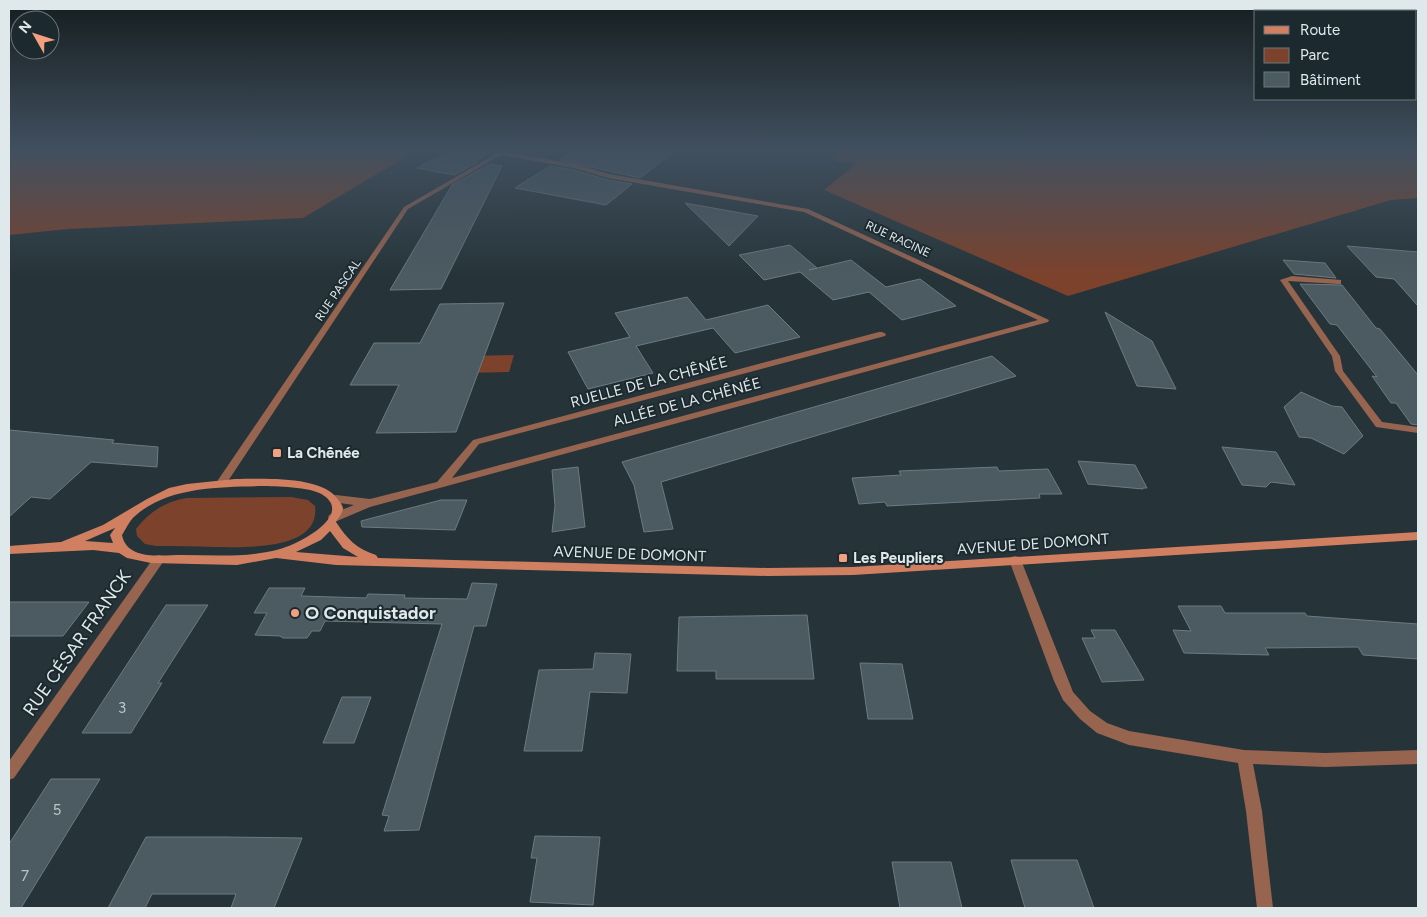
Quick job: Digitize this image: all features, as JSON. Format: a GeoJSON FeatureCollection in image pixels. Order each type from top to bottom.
{"type":"FeatureCollection","features":[{"type":"Feature","properties":{"kind":"main road"},"geometry":{"type":"LineString","coordinates":[[9,550],[38,549],[65,545],[105,546],[122,549],[132,555],[159,559],[244,560],[275,554],[308,542],[332,521],[338,508],[336,499],[326,491],[301,484],[222,482],[176,490],[154,498],[92,535],[65,545]]}},
{"type":"Feature","properties":{"kind":"main road"},"geometry":{"type":"LineString","coordinates":[[122,549],[117,542],[116,535],[130,514]]}},
{"type":"Feature","properties":{"kind":"main road"},"geometry":{"type":"LineString","coordinates":[[332,521],[344,543],[357,553],[380,560]]}},
{"type":"Feature","properties":{"kind":"main road","name":"AVENUE DE DOMONT"},"geometry":{"type":"LineString","coordinates":[[380,560],[766,572],[853,571],[1418,536]]}},
{"type":"Feature","properties":{"kind":"main road"},"geometry":{"type":"LineString","coordinates":[[275,554],[336,560],[380,560]]}},
{"type":"Feature","properties":{"kind":"street","name":"RUE PASCAL"},"geometry":{"type":"LineString","coordinates":[[222,482],[406,208],[434,192]]}},
{"type":"Feature","properties":{"kind":"street","name":"RUE RACINE"},"geometry":{"type":"LineString","coordinates":[[700,192],[806,210],[1045,320]]}},
{"type":"Feature","properties":{"kind":"street"},"geometry":{"type":"LineString","coordinates":[[1338,282],[1292,278],[1284,280],[1336,356],[1339,371],[1379,425],[1418,430]]}},
{"type":"Feature","properties":{"kind":"street","name":"ALLÉE DE LA CHÊNÉE"},"geometry":{"type":"LineString","coordinates":[[336,499],[370,502],[1045,320]]}},
{"type":"Feature","properties":{"kind":"street","name":"RUELLE DE LA CHÊNÉE"},"geometry":{"type":"LineString","coordinates":[[441,484],[476,442],[882,334]]}},
{"type":"Feature","properties":{"kind":"street"},"geometry":{"type":"LineString","coordinates":[[332,521],[370,502]]}},
{"type":"Feature","properties":{"kind":"street","name":"RUE CÉSAR FRANCK"},"geometry":{"type":"LineString","coordinates":[[9,773],[159,559]]}},
{"type":"Feature","properties":{"kind":"street"},"geometry":{"type":"LineString","coordinates":[[1015,560],[1068,696],[1085,715],[1102,728],[1129,738],[1244,757],[1325,760],[1418,757]]}},
{"type":"Feature","properties":{"kind":"street"},"geometry":{"type":"LineString","coordinates":[[1244,757],[1254,811],[1265,908]]}},
{"type":"Feature","properties":{"kind":"green space"},"geometry":{"type":"Polygon","coordinates":[[[9,192],[347,192],[303,218],[68,229],[9,235],[9,192]]]}},
{"type":"Feature","properties":{"kind":"green space"},"geometry":{"type":"Polygon","coordinates":[[[828,192],[1418,192],[1418,198],[1391,200],[1068,296],[828,192]]]}},
{"type":"Feature","properties":{"kind":"green space"},"geometry":{"type":"Polygon","coordinates":[[[514,355],[509,372],[466,373],[471,356],[514,355]]]}},
{"type":"Feature","properties":{"kind":"green space"},"geometry":{"type":"Polygon","coordinates":[[[291,497],[308,500],[315,506],[314,521],[306,532],[277,544],[242,547],[156,546],[145,544],[137,536],[136,529],[146,517],[158,508],[179,499],[291,497]]]}},
{"type":"Feature","properties":{"kind":"building"},"geometry":{"type":"Polygon","coordinates":[[[448,192],[489,192],[441,289],[390,290],[448,192]]]}},
{"type":"Feature","properties":{"kind":"building"},"geometry":{"type":"Polygon","coordinates":[[[535,192],[622,192],[606,205],[535,192]]]}},
{"type":"Feature","properties":{"kind":"building"},"geometry":{"type":"Polygon","coordinates":[[[685,203],[758,216],[729,246],[685,203]]]}},
{"type":"Feature","properties":{"kind":"building"},"geometry":{"type":"Polygon","coordinates":[[[790,245],[817,268],[809,270],[851,260],[886,287],[920,279],[956,306],[902,320],[869,292],[833,300],[800,272],[764,280],[739,255],[790,245]]]}},
{"type":"Feature","properties":{"kind":"building"},"geometry":{"type":"Polygon","coordinates":[[[1347,246],[1418,252],[1418,306],[1394,279],[1376,277],[1347,246]]]}},
{"type":"Feature","properties":{"kind":"building"},"geometry":{"type":"Polygon","coordinates":[[[1283,260],[1325,263],[1336,278],[1294,274],[1283,260]]]}},
{"type":"Feature","properties":{"kind":"building"},"geometry":{"type":"Polygon","coordinates":[[[1300,284],[1342,285],[1376,328],[1380,329],[1418,375],[1418,425],[1411,424],[1396,403],[1391,403],[1372,376],[1377,377],[1337,325],[1330,324],[1300,284]]]}},
{"type":"Feature","properties":{"kind":"building"},"geometry":{"type":"Polygon","coordinates":[[[687,297],[706,320],[768,305],[800,337],[735,353],[713,328],[636,346],[653,373],[588,389],[568,352],[630,337],[615,313],[687,297]]]}},
{"type":"Feature","properties":{"kind":"building"},"geometry":{"type":"Polygon","coordinates":[[[504,303],[456,432],[376,433],[399,385],[350,385],[374,343],[420,343],[440,304],[504,303]]]}},
{"type":"Feature","properties":{"kind":"building"},"geometry":{"type":"Polygon","coordinates":[[[1105,312],[1152,341],[1176,389],[1137,386],[1105,312]]]}},
{"type":"Feature","properties":{"kind":"building"},"geometry":{"type":"Polygon","coordinates":[[[992,356],[1016,376],[661,482],[673,529],[644,532],[634,485],[622,462],[992,356]]]}},
{"type":"Feature","properties":{"kind":"building"},"geometry":{"type":"Polygon","coordinates":[[[1301,392],[1332,406],[1342,407],[1363,436],[1344,454],[1311,438],[1299,437],[1284,407],[1301,392]]]}},
{"type":"Feature","properties":{"kind":"building"},"geometry":{"type":"Polygon","coordinates":[[[9,430],[114,440],[112,443],[158,447],[157,467],[91,462],[50,499],[31,497],[9,517],[9,430]]]}},
{"type":"Feature","properties":{"kind":"building"},"geometry":{"type":"Polygon","coordinates":[[[1222,447],[1276,452],[1295,485],[1271,482],[1266,487],[1242,485],[1222,447]]]}},
{"type":"Feature","properties":{"kind":"building"},"geometry":{"type":"Polygon","coordinates":[[[1078,461],[1135,465],[1147,488],[1088,484],[1078,461]]]}},
{"type":"Feature","properties":{"kind":"building"},"geometry":{"type":"Polygon","coordinates":[[[578,467],[585,527],[552,532],[555,506],[552,470],[578,467]]]}},
{"type":"Feature","properties":{"kind":"building"},"geometry":{"type":"Polygon","coordinates":[[[997,467],[999,471],[1048,469],[1062,494],[1039,494],[1040,498],[887,506],[885,502],[859,504],[852,478],[901,475],[899,471],[997,467]]]}},
{"type":"Feature","properties":{"kind":"building"},"geometry":{"type":"Polygon","coordinates":[[[441,500],[467,500],[455,530],[362,527],[361,521],[441,500]]]}},
{"type":"Feature","properties":{"kind":"building"},"geometry":{"type":"Polygon","coordinates":[[[472,583],[497,584],[486,626],[474,626],[419,830],[384,831],[389,816],[382,815],[442,624],[325,621],[320,631],[312,631],[307,638],[283,638],[280,636],[255,635],[267,613],[254,613],[269,588],[305,588],[301,596],[366,598],[368,594],[405,595],[404,598],[467,599],[472,583]]]}},
{"type":"Feature","properties":{"kind":"building"},"geometry":{"type":"Polygon","coordinates":[[[9,602],[89,602],[63,636],[9,636],[9,602]]]}},
{"type":"Feature","properties":{"kind":"building"},"geometry":{"type":"Polygon","coordinates":[[[166,605],[208,605],[158,683],[162,683],[131,733],[82,733],[166,605]]]}},
{"type":"Feature","properties":{"kind":"building"},"geometry":{"type":"Polygon","coordinates":[[[1178,606],[1221,606],[1225,613],[1305,613],[1307,616],[1418,624],[1418,659],[1363,655],[1358,647],[1265,648],[1269,655],[1184,653],[1173,630],[1191,631],[1178,606]]]}},
{"type":"Feature","properties":{"kind":"building"},"geometry":{"type":"Polygon","coordinates":[[[807,615],[814,679],[716,679],[716,671],[677,671],[679,617],[807,615]]]}},
{"type":"Feature","properties":{"kind":"building"},"geometry":{"type":"Polygon","coordinates":[[[1091,630],[1115,630],[1144,680],[1102,682],[1082,638],[1095,638],[1091,630]]]}},
{"type":"Feature","properties":{"kind":"building"},"geometry":{"type":"Polygon","coordinates":[[[595,653],[631,654],[627,693],[590,692],[582,751],[524,751],[539,670],[593,669],[595,653]]]}},
{"type":"Feature","properties":{"kind":"building"},"geometry":{"type":"Polygon","coordinates":[[[860,663],[902,664],[913,719],[868,719],[860,663]]]}},
{"type":"Feature","properties":{"kind":"building"},"geometry":{"type":"Polygon","coordinates":[[[342,697],[371,697],[354,743],[323,743],[342,697]]]}},
{"type":"Feature","properties":{"kind":"building"},"geometry":{"type":"Polygon","coordinates":[[[51,779],[100,779],[21,908],[9,908],[9,844],[51,779]]]}},
{"type":"Feature","properties":{"kind":"building"},"geometry":{"type":"Polygon","coordinates":[[[535,836],[600,837],[593,905],[530,902],[537,858],[531,858],[535,836]]]}},
{"type":"Feature","properties":{"kind":"building"},"geometry":{"type":"Polygon","coordinates":[[[146,837],[302,838],[274,908],[231,908],[236,894],[152,894],[145,908],[108,908],[146,837]]]}},
{"type":"Feature","properties":{"kind":"building"},"geometry":{"type":"Polygon","coordinates":[[[1011,860],[1077,860],[1094,908],[1025,908],[1011,860]]]}},
{"type":"Feature","properties":{"kind":"building"},"geometry":{"type":"Polygon","coordinates":[[[892,862],[951,862],[962,908],[900,908],[892,862]]]}},
{"type":"Feature","properties":{"kind":"place","name":"La Chênée"},"geometry":{"type":"Point","coordinates":[277,453]}},
{"type":"Feature","properties":{"kind":"place","name":"Les Peupliers"},"geometry":{"type":"Point","coordinates":[843,558]}},
{"type":"Feature","properties":{"kind":"place","name":"O Conquistador"},"geometry":{"type":"Point","coordinates":[295,613]}}]}
